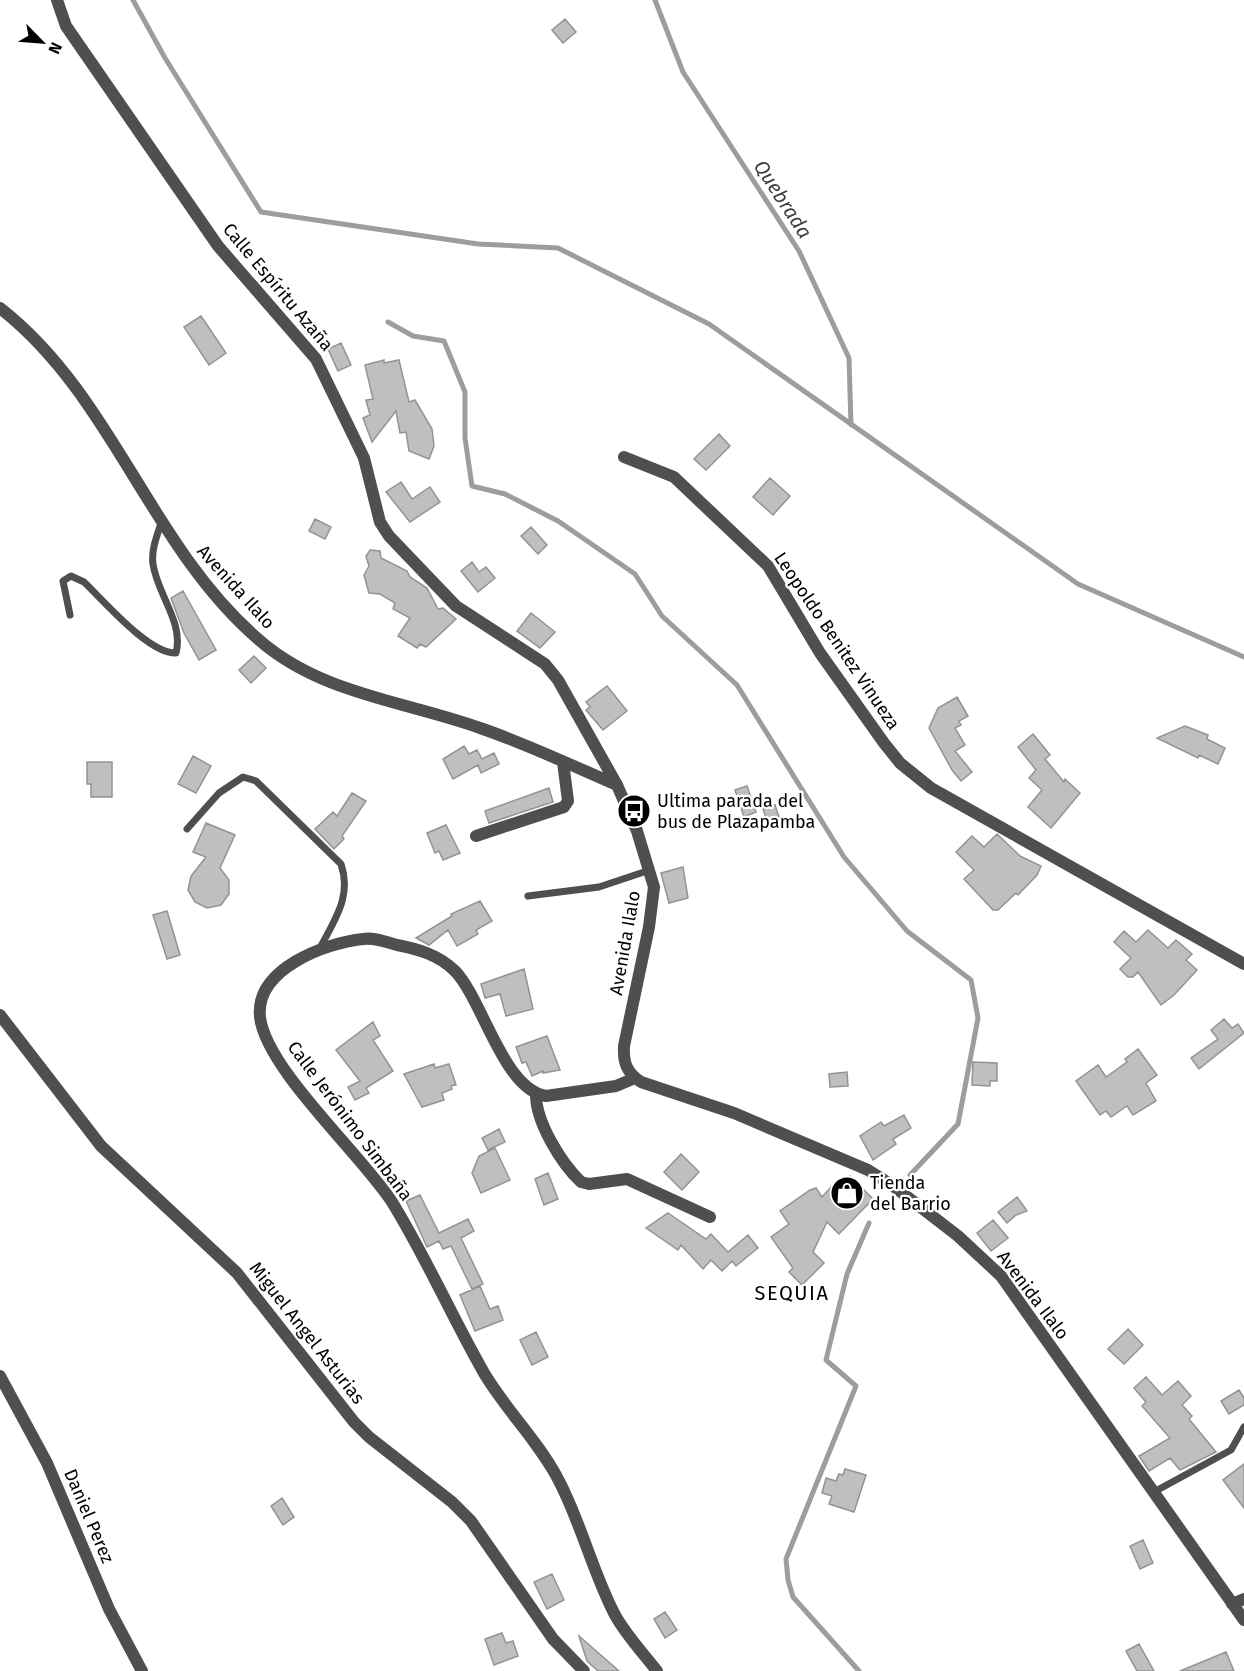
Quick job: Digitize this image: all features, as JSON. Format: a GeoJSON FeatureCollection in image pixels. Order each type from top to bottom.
{"type":"FeatureCollection","features":[{"type":"Feature","properties":{"kind":"street","name":"Calle Espíritu Azaña"},"geometry":{"type":"LineString","coordinates":[[57,0],[66,26],[218,246],[316,359],[364,458],[380,522],[389,536],[456,606],[544,664],[558,680],[617,785]]}},
{"type":"Feature","properties":{"kind":"street","name":"Avenida Ilalo"},"geometry":{"type":"LineString","coordinates":[[0,308],[47,353],[73,384],[161,523],[208,587],[257,639],[274,652],[322,680],[483,729],[617,785],[626,801],[650,870],[653,900],[623,1057],[630,1074],[635,1078],[734,1113],[868,1170],[892,1185],[958,1236],[1001,1276],[1152,1493],[1244,1620]]}},
{"type":"Feature","properties":{"kind":"street","name":"Leopoldo Benitez Vinueza"},"geometry":{"type":"LineString","coordinates":[[624,457],[674,477],[713,511],[768,566],[820,653],[884,743],[914,775],[931,788],[1057,861],[1244,964]]}},
{"type":"Feature","properties":{"kind":"street"},"geometry":{"type":"LineString","coordinates":[[476,836],[564,807],[568,801],[563,762]]}},
{"type":"Feature","properties":{"kind":"street","name":"Calle Jerónimo Simbaña"},"geometry":{"type":"LineString","coordinates":[[536,1095],[510,1065],[457,973],[435,956],[419,949],[366,938],[320,948],[286,967],[273,979],[260,1006],[260,1019],[267,1040],[289,1076],[392,1203],[486,1376],[557,1476],[616,1616],[657,1671]]}},
{"type":"Feature","properties":{"kind":"street","name":"Miguel Angel Asturias"},"geometry":{"type":"LineString","coordinates":[[0,1016],[101,1146],[237,1273],[354,1422],[369,1437],[452,1502],[471,1521],[553,1639],[584,1671]]}},
{"type":"Feature","properties":{"kind":"street"},"geometry":{"type":"LineString","coordinates":[[635,1078],[616,1086],[546,1096],[536,1095],[536,1109],[542,1125],[581,1182],[589,1184],[627,1179],[710,1217]]}},
{"type":"Feature","properties":{"kind":"street","name":"Daniel Perez"},"geometry":{"type":"LineString","coordinates":[[0,1376],[47,1463],[110,1610],[142,1671]]}},
{"type":"Feature","properties":{"kind":"street"},"geometry":{"type":"LineString","coordinates":[[1232,1604],[1244,1599]]}},
{"type":"Feature","properties":{"kind":"lane"},"geometry":{"type":"LineString","coordinates":[[70,615],[63,581],[71,576],[84,582],[148,642],[165,653],[176,652],[180,639],[153,564],[153,547],[161,523]]}},
{"type":"Feature","properties":{"kind":"lane"},"geometry":{"type":"LineString","coordinates":[[188,830],[219,793],[243,777],[256,781],[341,864],[346,879],[345,899],[320,948]]}},
{"type":"Feature","properties":{"kind":"lane"},"geometry":{"type":"LineString","coordinates":[[528,896],[599,887],[650,870]]}},
{"type":"Feature","properties":{"kind":"lane"},"geometry":{"type":"LineString","coordinates":[[1152,1493],[1231,1450],[1244,1427]]}},
{"type":"Feature","properties":{"kind":"building"},"geometry":{"type":"Polygon","coordinates":[[[565,19],[576,32],[563,43],[552,30],[565,19]]]}},
{"type":"Feature","properties":{"kind":"building"},"geometry":{"type":"Polygon","coordinates":[[[201,316],[226,353],[209,365],[184,327],[201,316]]]}},
{"type":"Feature","properties":{"kind":"building"},"geometry":{"type":"Polygon","coordinates":[[[341,343],[351,365],[338,371],[328,349],[341,343]]]}},
{"type":"Feature","properties":{"kind":"building"},"geometry":{"type":"Polygon","coordinates":[[[384,360],[384,363],[399,360],[409,402],[415,400],[432,429],[434,446],[429,459],[409,451],[406,432],[400,433],[396,411],[372,442],[363,418],[370,415],[366,400],[373,399],[365,365],[384,360]]]}},
{"type":"Feature","properties":{"kind":"building"},"geometry":{"type":"Polygon","coordinates":[[[719,434],[730,446],[706,470],[694,459],[719,434]]]}},
{"type":"Feature","properties":{"kind":"building"},"geometry":{"type":"Polygon","coordinates":[[[770,478],[790,496],[773,515],[753,497],[770,478]]]}},
{"type":"Feature","properties":{"kind":"building"},"geometry":{"type":"Polygon","coordinates":[[[401,482],[412,499],[430,487],[440,502],[410,522],[386,492],[401,482]]]}},
{"type":"Feature","properties":{"kind":"building"},"geometry":{"type":"Polygon","coordinates":[[[315,519],[331,527],[325,539],[309,531],[315,519]]]}},
{"type":"Feature","properties":{"kind":"building"},"geometry":{"type":"Polygon","coordinates":[[[531,527],[547,545],[538,554],[521,536],[531,527]]]}},
{"type":"Feature","properties":{"kind":"building"},"geometry":{"type":"Polygon","coordinates":[[[370,550],[380,551],[381,558],[407,571],[410,577],[427,588],[438,609],[443,608],[456,619],[426,647],[420,644],[417,648],[398,636],[410,618],[393,609],[395,603],[380,594],[369,593],[364,575],[369,566],[366,556],[370,550]]]}},
{"type":"Feature","properties":{"kind":"building"},"geometry":{"type":"Polygon","coordinates":[[[472,562],[479,572],[486,567],[495,578],[478,592],[461,571],[472,562]]]}},
{"type":"Feature","properties":{"kind":"building"},"geometry":{"type":"Polygon","coordinates":[[[183,591],[216,650],[199,660],[184,633],[171,598],[183,591]]]}},
{"type":"Feature","properties":{"kind":"building"},"geometry":{"type":"Polygon","coordinates":[[[531,613],[555,632],[540,648],[517,631],[531,613]]]}},
{"type":"Feature","properties":{"kind":"building"},"geometry":{"type":"Polygon","coordinates":[[[254,656],[266,668],[251,683],[239,670],[254,656]]]}},
{"type":"Feature","properties":{"kind":"building"},"geometry":{"type":"Polygon","coordinates":[[[607,686],[627,711],[603,730],[586,710],[590,707],[586,702],[607,686]]]}},
{"type":"Feature","properties":{"kind":"building"},"geometry":{"type":"Polygon","coordinates":[[[957,697],[968,716],[959,721],[961,725],[955,728],[965,745],[955,751],[972,772],[961,781],[952,770],[929,728],[938,708],[957,697]]]}},
{"type":"Feature","properties":{"kind":"building"},"geometry":{"type":"Polygon","coordinates":[[[1185,726],[1208,735],[1207,739],[1225,748],[1218,764],[1199,755],[1198,758],[1157,738],[1185,726]]]}},
{"type":"Feature","properties":{"kind":"building"},"geometry":{"type":"Polygon","coordinates":[[[1033,734],[1050,755],[1045,759],[1064,782],[1065,779],[1080,793],[1051,828],[1028,807],[1042,790],[1029,778],[1036,770],[1018,747],[1033,734]]]}},
{"type":"Feature","properties":{"kind":"building"},"geometry":{"type":"Polygon","coordinates":[[[464,746],[469,754],[477,750],[482,759],[494,753],[499,764],[481,773],[478,765],[453,779],[443,759],[464,746]]]}},
{"type":"Feature","properties":{"kind":"building"},"geometry":{"type":"Polygon","coordinates":[[[193,756],[211,766],[196,793],[178,784],[193,756]]]}},
{"type":"Feature","properties":{"kind":"building"},"geometry":{"type":"Polygon","coordinates":[[[87,762],[112,762],[112,797],[91,797],[91,784],[87,784],[87,762]]]}},
{"type":"Feature","properties":{"kind":"building"},"geometry":{"type":"Polygon","coordinates":[[[747,786],[756,812],[744,817],[735,790],[747,786]]]}},
{"type":"Feature","properties":{"kind":"building"},"geometry":{"type":"Polygon","coordinates":[[[549,788],[553,802],[489,823],[485,811],[549,788]]]}},
{"type":"Feature","properties":{"kind":"building"},"geometry":{"type":"Polygon","coordinates":[[[352,793],[366,801],[342,836],[344,839],[334,849],[315,829],[333,812],[337,816],[352,793]]]}},
{"type":"Feature","properties":{"kind":"building"},"geometry":{"type":"Polygon","coordinates":[[[775,805],[780,820],[768,824],[763,809],[775,805]]]}},
{"type":"Feature","properties":{"kind":"building"},"geometry":{"type":"Polygon","coordinates":[[[206,823],[235,835],[220,868],[229,880],[229,894],[221,905],[207,908],[195,902],[188,890],[191,876],[206,857],[193,852],[206,823]]]}},
{"type":"Feature","properties":{"kind":"building"},"geometry":{"type":"Polygon","coordinates":[[[446,825],[460,853],[443,860],[439,851],[435,853],[427,833],[446,825]]]}},
{"type":"Feature","properties":{"kind":"building"},"geometry":{"type":"Polygon","coordinates":[[[997,834],[1020,856],[1041,866],[1037,875],[1018,895],[1016,893],[998,910],[993,910],[964,879],[974,870],[956,852],[972,836],[984,847],[997,834]]]}},
{"type":"Feature","properties":{"kind":"building"},"geometry":{"type":"Polygon","coordinates":[[[683,867],[688,898],[669,903],[661,873],[683,867]]]}},
{"type":"Feature","properties":{"kind":"building"},"geometry":{"type":"Polygon","coordinates":[[[480,901],[492,921],[476,930],[478,934],[457,946],[448,930],[429,945],[416,938],[452,916],[451,914],[480,901]]]}},
{"type":"Feature","properties":{"kind":"building"},"geometry":{"type":"Polygon","coordinates":[[[167,911],[180,955],[167,959],[153,915],[167,911]]]}},
{"type":"Feature","properties":{"kind":"building"},"geometry":{"type":"Polygon","coordinates":[[[1148,930],[1168,948],[1176,940],[1192,954],[1186,960],[1197,970],[1174,995],[1161,1005],[1138,972],[1133,977],[1128,977],[1120,969],[1131,958],[1114,942],[1124,931],[1136,942],[1148,930]]]}},
{"type":"Feature","properties":{"kind":"building"},"geometry":{"type":"Polygon","coordinates":[[[524,969],[533,1009],[506,1016],[500,994],[485,998],[481,984],[524,969]]]}},
{"type":"Feature","properties":{"kind":"building"},"geometry":{"type":"Polygon","coordinates":[[[1224,1019],[1232,1028],[1238,1024],[1244,1033],[1199,1069],[1191,1058],[1218,1039],[1211,1030],[1224,1019]]]}},
{"type":"Feature","properties":{"kind":"building"},"geometry":{"type":"Polygon","coordinates":[[[373,1022],[380,1036],[373,1040],[393,1071],[366,1088],[369,1093],[355,1100],[348,1087],[360,1081],[336,1050],[373,1022]]]}},
{"type":"Feature","properties":{"kind":"building"},"geometry":{"type":"Polygon","coordinates":[[[547,1036],[560,1070],[543,1073],[543,1071],[532,1076],[526,1062],[522,1063],[516,1047],[547,1036]]]}},
{"type":"Feature","properties":{"kind":"building"},"geometry":{"type":"Polygon","coordinates":[[[1138,1049],[1157,1075],[1146,1083],[1156,1101],[1133,1115],[1127,1106],[1111,1117],[1106,1111],[1100,1115],[1076,1081],[1098,1065],[1106,1077],[1127,1062],[1125,1059],[1138,1049]]]}},
{"type":"Feature","properties":{"kind":"building"},"geometry":{"type":"Polygon","coordinates":[[[973,1062],[997,1063],[997,1081],[990,1081],[990,1086],[972,1085],[973,1062]]]}},
{"type":"Feature","properties":{"kind":"building"},"geometry":{"type":"Polygon","coordinates":[[[434,1064],[435,1068],[449,1064],[456,1085],[442,1093],[444,1100],[422,1107],[404,1074],[434,1064]]]}},
{"type":"Feature","properties":{"kind":"building"},"geometry":{"type":"Polygon","coordinates":[[[847,1072],[848,1086],[830,1087],[829,1074],[847,1072]]]}},
{"type":"Feature","properties":{"kind":"building"},"geometry":{"type":"Polygon","coordinates":[[[904,1115],[911,1128],[893,1139],[896,1144],[873,1160],[860,1136],[881,1122],[884,1126],[904,1115]]]}},
{"type":"Feature","properties":{"kind":"building"},"geometry":{"type":"Polygon","coordinates":[[[499,1129],[505,1142],[488,1150],[482,1138],[499,1129]]]}},
{"type":"Feature","properties":{"kind":"building"},"geometry":{"type":"Polygon","coordinates":[[[495,1148],[510,1180],[481,1193],[472,1173],[479,1156],[495,1148]]]}},
{"type":"Feature","properties":{"kind":"building"},"geometry":{"type":"Polygon","coordinates":[[[681,1154],[699,1172],[682,1190],[664,1172],[681,1154]]]}},
{"type":"Feature","properties":{"kind":"building"},"geometry":{"type":"Polygon","coordinates":[[[548,1173],[558,1199],[544,1205],[535,1179],[548,1173]]]}},
{"type":"Feature","properties":{"kind":"building"},"geometry":{"type":"Polygon","coordinates":[[[850,1176],[873,1199],[839,1234],[827,1222],[813,1252],[824,1263],[802,1285],[789,1272],[793,1268],[771,1237],[789,1224],[780,1211],[810,1190],[816,1188],[822,1197],[831,1187],[836,1192],[850,1176]]]}},
{"type":"Feature","properties":{"kind":"building"},"geometry":{"type":"Polygon","coordinates":[[[420,1195],[439,1233],[468,1219],[474,1231],[461,1238],[483,1284],[472,1289],[451,1246],[443,1249],[439,1241],[427,1247],[406,1201],[420,1195]]]}},
{"type":"Feature","properties":{"kind":"building"},"geometry":{"type":"Polygon","coordinates":[[[1017,1197],[1027,1211],[1016,1215],[1007,1223],[998,1212],[1017,1197]]]}},
{"type":"Feature","properties":{"kind":"building"},"geometry":{"type":"Polygon","coordinates":[[[668,1213],[706,1239],[711,1234],[728,1252],[748,1235],[758,1248],[736,1266],[732,1261],[722,1271],[711,1260],[703,1269],[681,1245],[678,1250],[646,1228],[668,1213]]]}},
{"type":"Feature","properties":{"kind":"building"},"geometry":{"type":"Polygon","coordinates":[[[993,1220],[1008,1238],[991,1251],[977,1233],[993,1220]]]}},
{"type":"Feature","properties":{"kind":"building"},"geometry":{"type":"Polygon","coordinates":[[[480,1286],[490,1309],[498,1306],[503,1320],[475,1331],[460,1295],[480,1286]]]}},
{"type":"Feature","properties":{"kind":"building"},"geometry":{"type":"Polygon","coordinates":[[[1128,1329],[1143,1345],[1124,1364],[1108,1349],[1128,1329]]]}},
{"type":"Feature","properties":{"kind":"building"},"geometry":{"type":"Polygon","coordinates":[[[536,1332],[548,1357],[532,1365],[520,1340],[536,1332]]]}},
{"type":"Feature","properties":{"kind":"building"},"geometry":{"type":"Polygon","coordinates":[[[1146,1377],[1162,1395],[1178,1381],[1191,1396],[1182,1405],[1192,1416],[1189,1419],[1216,1452],[1180,1470],[1170,1458],[1149,1471],[1139,1456],[1170,1438],[1142,1406],[1146,1402],[1134,1388],[1146,1377]]]}},
{"type":"Feature","properties":{"kind":"building"},"geometry":{"type":"Polygon","coordinates":[[[1239,1390],[1244,1398],[1244,1405],[1229,1414],[1221,1401],[1239,1390]]]}},
{"type":"Feature","properties":{"kind":"building"},"geometry":{"type":"Polygon","coordinates":[[[1244,1464],[1244,1508],[1223,1480],[1244,1464]]]}},
{"type":"Feature","properties":{"kind":"building"},"geometry":{"type":"Polygon","coordinates":[[[845,1469],[866,1475],[854,1512],[829,1504],[832,1496],[822,1493],[826,1478],[836,1481],[839,1474],[843,1475],[845,1469]]]}},
{"type":"Feature","properties":{"kind":"building"},"geometry":{"type":"Polygon","coordinates":[[[282,1498],[294,1517],[283,1525],[271,1506],[282,1498]]]}},
{"type":"Feature","properties":{"kind":"building"},"geometry":{"type":"Polygon","coordinates":[[[1143,1540],[1153,1563],[1140,1569],[1130,1546],[1143,1540]]]}},
{"type":"Feature","properties":{"kind":"building"},"geometry":{"type":"Polygon","coordinates":[[[552,1574],[564,1600],[547,1609],[534,1582],[552,1574]]]}},
{"type":"Feature","properties":{"kind":"building"},"geometry":{"type":"Polygon","coordinates":[[[665,1612],[677,1630],[665,1638],[654,1619],[665,1612]]]}},
{"type":"Feature","properties":{"kind":"building"},"geometry":{"type":"Polygon","coordinates":[[[502,1633],[506,1643],[513,1641],[518,1656],[494,1665],[485,1639],[502,1633]]]}},
{"type":"Feature","properties":{"kind":"building"},"geometry":{"type":"Polygon","coordinates":[[[579,1636],[619,1671],[598,1671],[587,1661],[579,1636]]]}},
{"type":"Feature","properties":{"kind":"building"},"geometry":{"type":"Polygon","coordinates":[[[1139,1644],[1154,1671],[1137,1671],[1126,1651],[1139,1644]]]}},
{"type":"Feature","properties":{"kind":"building"},"geometry":{"type":"Polygon","coordinates":[[[1226,1652],[1234,1671],[1180,1671],[1226,1652]]]}},
{"type":"Feature","properties":{"kind":"waterway"},"geometry":{"type":"LineString","coordinates":[[133,0],[165,58],[261,212],[478,244],[558,248],[709,324],[1078,584],[1244,657]]}},
{"type":"Feature","properties":{"kind":"waterway","name":"Quebrada"},"geometry":{"type":"LineString","coordinates":[[655,0],[683,72],[799,251],[849,358],[851,425]]}},
{"type":"Feature","properties":{"kind":"waterway"},"geometry":{"type":"LineString","coordinates":[[388,322],[413,336],[444,341],[465,392],[465,438],[472,486],[505,494],[558,521],[635,574],[662,616],[737,685],[844,857],[907,931],[971,980],[978,1018],[958,1124],[910,1175]]}},
{"type":"Feature","properties":{"kind":"waterway"},"geometry":{"type":"LineString","coordinates":[[859,1671],[793,1597],[788,1580],[786,1559],[856,1386],[826,1360],[847,1274],[869,1223]]}},
{"type":"Feature","properties":{"kind":"place","name":"Ultima parada del bus de Plazapamba"},"geometry":{"type":"Point","coordinates":[634,811]}},
{"type":"Feature","properties":{"kind":"place","name":"Tienda del Barrio"},"geometry":{"type":"Point","coordinates":[847,1193]}},
{"type":"Feature","properties":{"kind":"district","name":"SEQUIA"},"geometry":{"type":"Point","coordinates":[792,1293]}}]}
